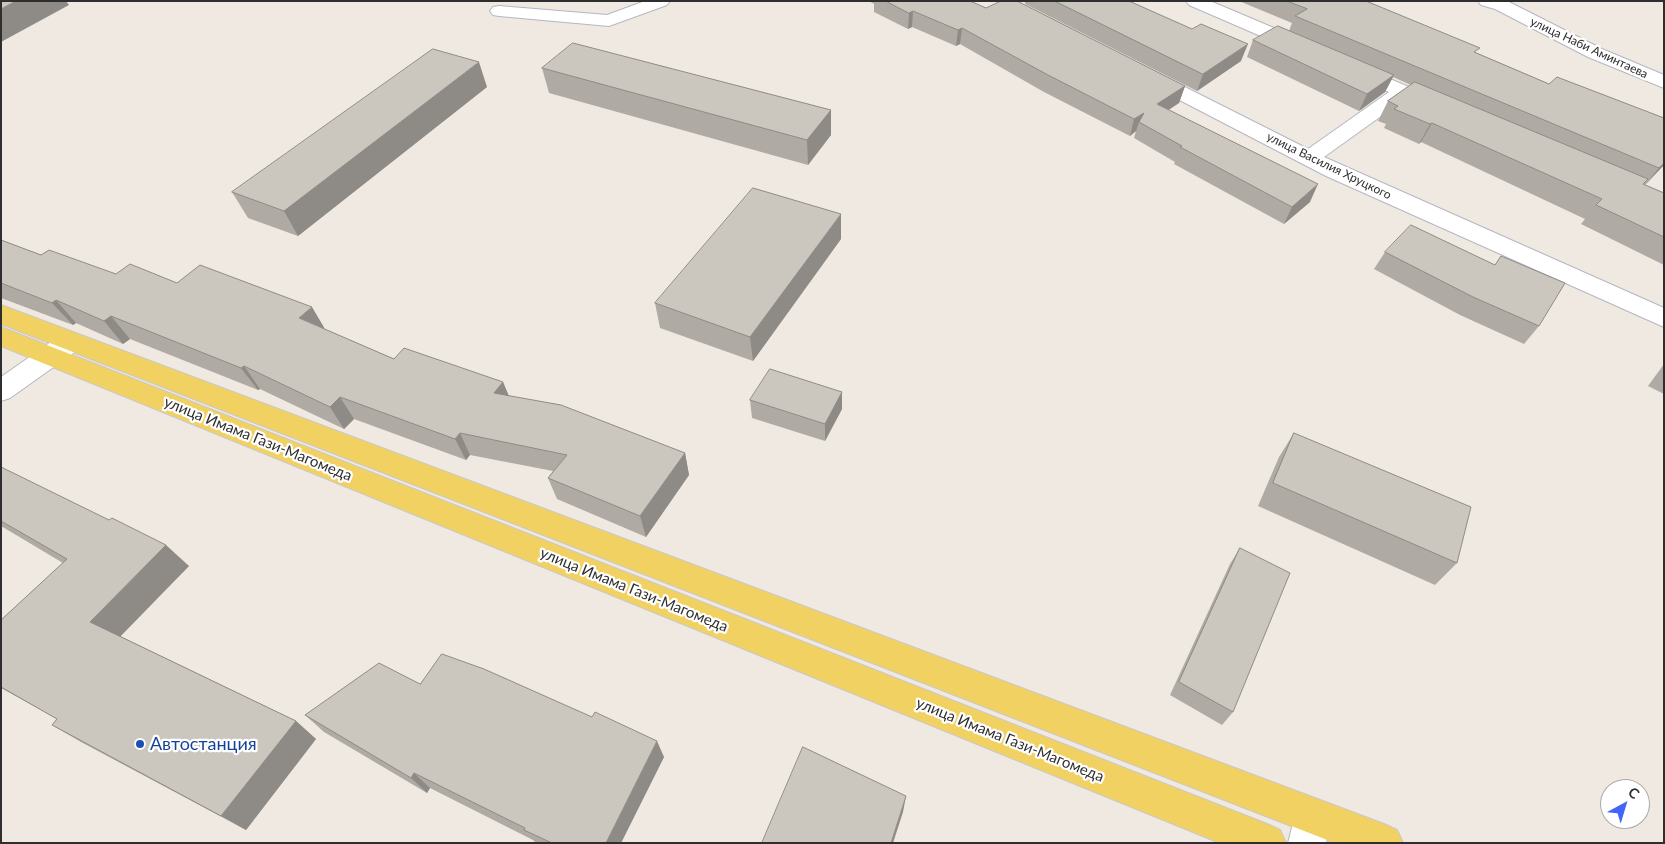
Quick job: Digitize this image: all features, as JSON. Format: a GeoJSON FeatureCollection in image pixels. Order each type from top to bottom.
{"type":"FeatureCollection","features":[{"type":"Feature","properties":{"kind":"main road"},"geometry":{"type":"LineString","coordinates":[[1,314],[59,349],[1310,830],[1384,843]]}},
{"type":"Feature","properties":{"kind":"main road","name":"улица Имама Гази-Магомеда"},"geometry":{"type":"LineString","coordinates":[[1,336],[59,349],[1267,843]]}},
{"type":"Feature","properties":{"kind":"street"},"geometry":{"type":"LineString","coordinates":[[499,11],[609,21],[661,1]]}},
{"type":"Feature","properties":{"kind":"street"},"geometry":{"type":"LineString","coordinates":[[1196,1],[1313,52]]}},
{"type":"Feature","properties":{"kind":"street","name":"улица Наби Аминтаева"},"geometry":{"type":"LineString","coordinates":[[1488,1],[1501,5],[1595,53],[1664,82]]}},
{"type":"Feature","properties":{"kind":"street"},"geometry":{"type":"LineString","coordinates":[[1340,64],[1458,114]]}},
{"type":"Feature","properties":{"kind":"street","name":"улица Василия Хруцкого"},"geometry":{"type":"LineString","coordinates":[[1132,68],[1309,158],[1664,318]]}},
{"type":"Feature","properties":{"kind":"street"},"geometry":{"type":"LineString","coordinates":[[1309,158],[1404,91]]}},
{"type":"Feature","properties":{"kind":"street"},"geometry":{"type":"LineString","coordinates":[[1,391],[59,349]]}},
{"type":"Feature","properties":{"kind":"building"},"geometry":{"type":"Polygon","coordinates":[[[1,1],[16,1],[1,9],[1,1]]]}},
{"type":"Feature","properties":{"kind":"building"},"geometry":{"type":"Polygon","coordinates":[[[886,1],[970,1],[986,8],[1001,1],[1017,1],[1185,86],[1157,104],[1318,184],[1292,207],[1180,147],[1182,146],[1139,122],[1144,113],[1134,119],[962,28],[958,30],[913,11],[909,13],[886,1]]]}},
{"type":"Feature","properties":{"kind":"building"},"geometry":{"type":"Polygon","coordinates":[[[1055,1],[1129,1],[1192,29],[1201,24],[1248,44],[1203,74],[1055,1]]]}},
{"type":"Feature","properties":{"kind":"building"},"geometry":{"type":"Polygon","coordinates":[[[1287,1],[1366,1],[1480,48],[1474,52],[1549,84],[1557,77],[1664,118],[1664,163],[1659,168],[1295,16],[1307,9],[1287,1]]]}},
{"type":"Feature","properties":{"kind":"building"},"geometry":{"type":"Polygon","coordinates":[[[1278,26],[1394,75],[1367,94],[1253,40],[1278,26]]]}},
{"type":"Feature","properties":{"kind":"building"},"geometry":{"type":"Polygon","coordinates":[[[573,43],[831,110],[807,140],[542,68],[573,43]]]}},
{"type":"Feature","properties":{"kind":"building"},"geometry":{"type":"Polygon","coordinates":[[[433,49],[479,62],[284,211],[232,192],[433,49]]]}},
{"type":"Feature","properties":{"kind":"building"},"geometry":{"type":"Polygon","coordinates":[[[1415,82],[1648,179],[1643,184],[1664,193],[1664,237],[1596,205],[1602,199],[1432,123],[1430,124],[1394,109],[1398,106],[1388,101],[1415,82]]]}},
{"type":"Feature","properties":{"kind":"building"},"geometry":{"type":"Polygon","coordinates":[[[753,188],[841,214],[750,337],[655,303],[753,188]]]}},
{"type":"Feature","properties":{"kind":"building"},"geometry":{"type":"Polygon","coordinates":[[[1411,225],[1495,265],[1501,256],[1565,283],[1539,326],[1473,297],[1385,252],[1411,225]]]}},
{"type":"Feature","properties":{"kind":"building"},"geometry":{"type":"Polygon","coordinates":[[[1,240],[41,255],[49,250],[116,274],[130,264],[177,283],[200,265],[312,307],[299,318],[394,359],[404,348],[503,382],[494,393],[561,405],[685,453],[640,516],[548,478],[567,455],[460,433],[455,439],[340,397],[330,407],[244,366],[241,368],[111,316],[104,321],[56,300],[52,303],[1,283],[1,240]]]}},
{"type":"Feature","properties":{"kind":"building"},"geometry":{"type":"Polygon","coordinates":[[[770,369],[842,392],[825,424],[750,400],[770,369]]]}},
{"type":"Feature","properties":{"kind":"building"},"geometry":{"type":"Polygon","coordinates":[[[1294,433],[1471,507],[1457,563],[1273,483],[1294,433]]]}},
{"type":"Feature","properties":{"kind":"building"},"geometry":{"type":"Polygon","coordinates":[[[1,467],[109,520],[112,518],[166,545],[90,622],[296,721],[221,816],[52,725],[57,719],[1,687],[1,620],[67,559],[1,521],[1,467]]]}},
{"type":"Feature","properties":{"kind":"building"},"geometry":{"type":"Polygon","coordinates":[[[1240,548],[1290,573],[1233,712],[1179,682],[1240,548]]]}},
{"type":"Feature","properties":{"kind":"building"},"geometry":{"type":"Polygon","coordinates":[[[442,654],[484,669],[592,717],[595,712],[657,741],[606,843],[552,843],[414,773],[411,778],[305,715],[379,663],[420,684],[442,654]]]}},
{"type":"Feature","properties":{"kind":"building"},"geometry":{"type":"Polygon","coordinates":[[[803,747],[906,796],[891,843],[762,843],[803,747]]]}},
{"type":"Feature","properties":{"kind":"place","name":"Автостанция"},"geometry":{"type":"Point","coordinates":[140,744]}}]}
